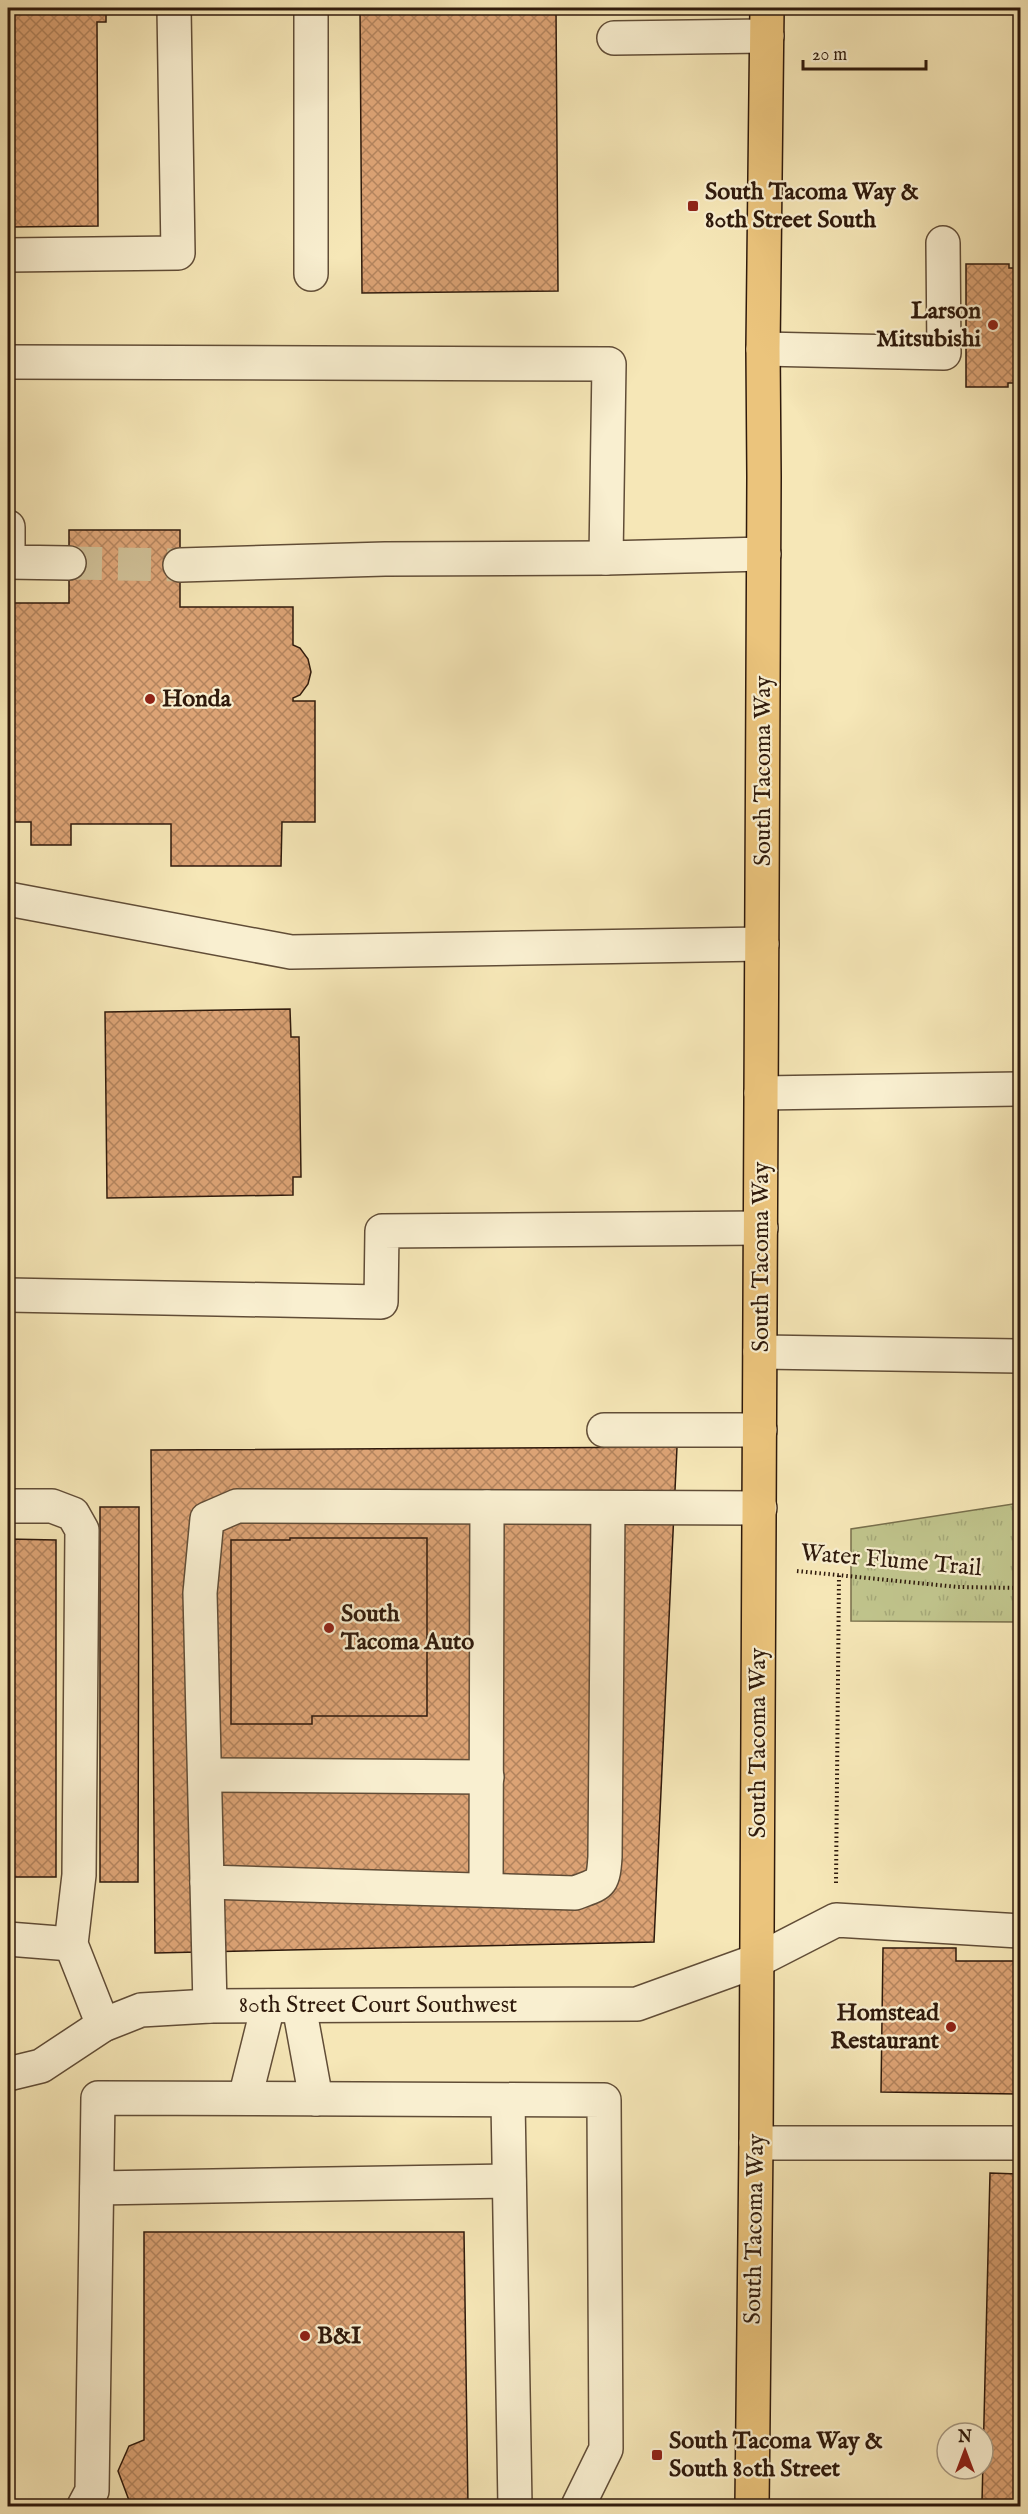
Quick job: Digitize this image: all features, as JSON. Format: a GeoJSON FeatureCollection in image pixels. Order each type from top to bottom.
{"type":"FeatureCollection","features":[{"type":"Feature","properties":{"kind":"main road","name":"South Tacoma Way"},"geometry":{"type":"LineString","coordinates":[[752,2506],[760,1508],[766,22]]}},
{"type":"Feature","properties":{"kind":"street"},"geometry":{"type":"LineString","coordinates":[[8,255],[178,252],[174,8]]}},
{"type":"Feature","properties":{"kind":"street"},"geometry":{"type":"LineString","coordinates":[[311,8],[311,274]]}},
{"type":"Feature","properties":{"kind":"street"},"geometry":{"type":"LineString","coordinates":[[614,38],[766,22]]}},
{"type":"Feature","properties":{"kind":"street"},"geometry":{"type":"LineString","coordinates":[[763,349],[944,353],[943,243]]}},
{"type":"Feature","properties":{"kind":"street"},"geometry":{"type":"LineString","coordinates":[[8,362],[609,364],[606,558]]}},
{"type":"Feature","properties":{"kind":"street"},"geometry":{"type":"LineString","coordinates":[[8,527],[9,562],[69,563]]}},
{"type":"Feature","properties":{"kind":"street"},"geometry":{"type":"LineString","coordinates":[[180,565],[385,559],[606,558],[764,554]]}},
{"type":"Feature","properties":{"kind":"street"},"geometry":{"type":"LineString","coordinates":[[8,899],[291,952],[762,944]]}},
{"type":"Feature","properties":{"kind":"street"},"geometry":{"type":"LineString","coordinates":[[761,1093],[1020,1089]]}},
{"type":"Feature","properties":{"kind":"street"},"geometry":{"type":"LineString","coordinates":[[8,1295],[381,1302],[382,1231],[761,1227]]}},
{"type":"Feature","properties":{"kind":"street"},"geometry":{"type":"LineString","coordinates":[[760,1352],[1020,1356]]}},
{"type":"Feature","properties":{"kind":"street"},"geometry":{"type":"LineString","coordinates":[[603,1430],[760,1430]]}},
{"type":"Feature","properties":{"kind":"street"},"geometry":{"type":"LineString","coordinates":[[8,1506],[52,1506],[73,1514],[82,1530],[79,1875],[71,1944],[103,2025]]}},
{"type":"Feature","properties":{"kind":"street"},"geometry":{"type":"LineString","coordinates":[[210,2006],[200,1593],[207,1519],[237,1506],[760,1508]]}},
{"type":"Feature","properties":{"kind":"street"},"geometry":{"type":"LineString","coordinates":[[486,1890],[487,1507]]}},
{"type":"Feature","properties":{"kind":"street"},"geometry":{"type":"LineString","coordinates":[[207,1882],[575,1893],[598,1884],[603,1878],[608,1508]]}},
{"type":"Feature","properties":{"kind":"street"},"geometry":{"type":"LineString","coordinates":[[206,1775],[487,1777]]}},
{"type":"Feature","properties":{"kind":"street"},"geometry":{"type":"LineString","coordinates":[[836,1920],[1020,1931]]}},
{"type":"Feature","properties":{"kind":"street","name":"80th Street Court Southwest"},"geometry":{"type":"LineString","coordinates":[[8,2074],[40,2066],[103,2025],[141,2010],[210,2006],[637,2004],[756,1961],[836,1920]]}},
{"type":"Feature","properties":{"kind":"street"},"geometry":{"type":"LineString","coordinates":[[8,1939],[71,1944]]}},
{"type":"Feature","properties":{"kind":"street"},"geometry":{"type":"LineString","coordinates":[[245,2098],[284,2006]]}},
{"type":"Feature","properties":{"kind":"street"},"geometry":{"type":"LineString","coordinates":[[284,2006],[316,2099]]}},
{"type":"Feature","properties":{"kind":"street"},"geometry":{"type":"LineString","coordinates":[[84,2506],[92,2491],[98,2098],[604,2100],[606,2449],[578,2506]]}},
{"type":"Feature","properties":{"kind":"street"},"geometry":{"type":"LineString","coordinates":[[508,2101],[515,2506]]}},
{"type":"Feature","properties":{"kind":"street"},"geometry":{"type":"LineString","coordinates":[[756,2143],[1020,2143]]}},
{"type":"Feature","properties":{"kind":"street"},"geometry":{"type":"LineString","coordinates":[[97,2188],[509,2181]]}},
{"type":"Feature","properties":{"kind":"path","name":"Water Flume Trail"},"geometry":{"type":"LineString","coordinates":[[759,1567],[958,1587],[1020,1588]]}},
{"type":"Feature","properties":{"kind":"path"},"geometry":{"type":"LineString","coordinates":[[836,1920],[839,1575]]}},
{"type":"Feature","properties":{"kind":"green space"},"geometry":{"type":"Polygon","coordinates":[[[1020,1503],[1020,1622],[851,1621],[851,1529],[1020,1503]]]}},
{"type":"Feature","properties":{"kind":"building"},"geometry":{"type":"Polygon","coordinates":[[[8,8],[106,8],[106,22],[97,22],[98,226],[8,227],[8,8]]]}},
{"type":"Feature","properties":{"kind":"building"},"geometry":{"type":"Polygon","coordinates":[[[360,8],[556,8],[558,291],[362,293],[360,8]]]}},
{"type":"Feature","properties":{"kind":"building","name":"Larson Mitsubishi"},"geometry":{"type":"Polygon","coordinates":[[[966,264],[1009,264],[1009,268],[1020,268],[1020,383],[1008,383],[1008,387],[966,387],[966,264]]]}},
{"type":"Feature","properties":{"kind":"building","name":"Honda"},"geometry":{"type":"Polygon","coordinates":[[[69,530],[180,530],[180,607],[293,607],[293,645],[300,648],[308,659],[311,672],[308,684],[300,695],[293,698],[293,701],[315,701],[315,822],[282,822],[281,866],[171,866],[171,824],[71,824],[71,845],[31,845],[31,822],[8,822],[8,603],[69,603],[69,530]]]}},
{"type":"Feature","properties":{"kind":"building"},"geometry":{"type":"Polygon","coordinates":[[[290,1009],[291,1037],[299,1037],[301,1177],[293,1177],[293,1195],[107,1198],[105,1012],[290,1009]]]}},
{"type":"Feature","properties":{"kind":"building","name":"South Tacoma Auto"},"geometry":{"type":"Polygon","coordinates":[[[677,1447],[654,1942],[155,1953],[151,1450],[677,1447]]]}},
{"type":"Feature","properties":{"kind":"building"},"geometry":{"type":"Polygon","coordinates":[[[100,1507],[139,1507],[138,1882],[100,1882],[100,1507]]]}},
{"type":"Feature","properties":{"kind":"building","name":"South Tacoma Auto"},"geometry":{"type":"Polygon","coordinates":[[[290,1538],[427,1538],[427,1716],[312,1716],[312,1724],[231,1724],[231,1540],[290,1540],[290,1538]]]}},
{"type":"Feature","properties":{"kind":"building"},"geometry":{"type":"Polygon","coordinates":[[[8,1539],[56,1540],[56,1877],[8,1877],[8,1539]]]}},
{"type":"Feature","properties":{"kind":"building","name":"Homstead Restaurant"},"geometry":{"type":"Polygon","coordinates":[[[883,1948],[956,1948],[956,1961],[1020,1961],[1020,2094],[881,2092],[883,1948]]]}},
{"type":"Feature","properties":{"kind":"building"},"geometry":{"type":"Polygon","coordinates":[[[990,2173],[1020,2174],[1020,2504],[982,2502],[983,2481],[995,2481],[995,2421],[984,2421],[990,2173]]]}},
{"type":"Feature","properties":{"kind":"building","name":"B&I"},"geometry":{"type":"Polygon","coordinates":[[[144,2232],[464,2232],[468,2506],[136,2506],[130,2503],[118,2471],[129,2446],[144,2440],[144,2232]]]}},
{"type":"Feature","properties":{"kind":"tunnel"},"geometry":{"type":"LineString","coordinates":[[69,563],[180,565]]}},
{"type":"Feature","properties":{"kind":"place","name":"South Tacoma Way & 80th Street South"},"geometry":{"type":"Point","coordinates":[693,206]}},
{"type":"Feature","properties":{"kind":"place","name":"Larson Mitsubishi"},"geometry":{"type":"Point","coordinates":[993,325]}},
{"type":"Feature","properties":{"kind":"place","name":"Honda"},"geometry":{"type":"Point","coordinates":[150,699]}},
{"type":"Feature","properties":{"kind":"place","name":"South Tacoma Auto"},"geometry":{"type":"Point","coordinates":[329,1628]}},
{"type":"Feature","properties":{"kind":"place","name":"Homstead Restaurant"},"geometry":{"type":"Point","coordinates":[951,2027]}},
{"type":"Feature","properties":{"kind":"place","name":"B&I"},"geometry":{"type":"Point","coordinates":[305,2336]}},
{"type":"Feature","properties":{"kind":"place","name":"South Tacoma Way & South 80th Street"},"geometry":{"type":"Point","coordinates":[657,2455]}}]}
